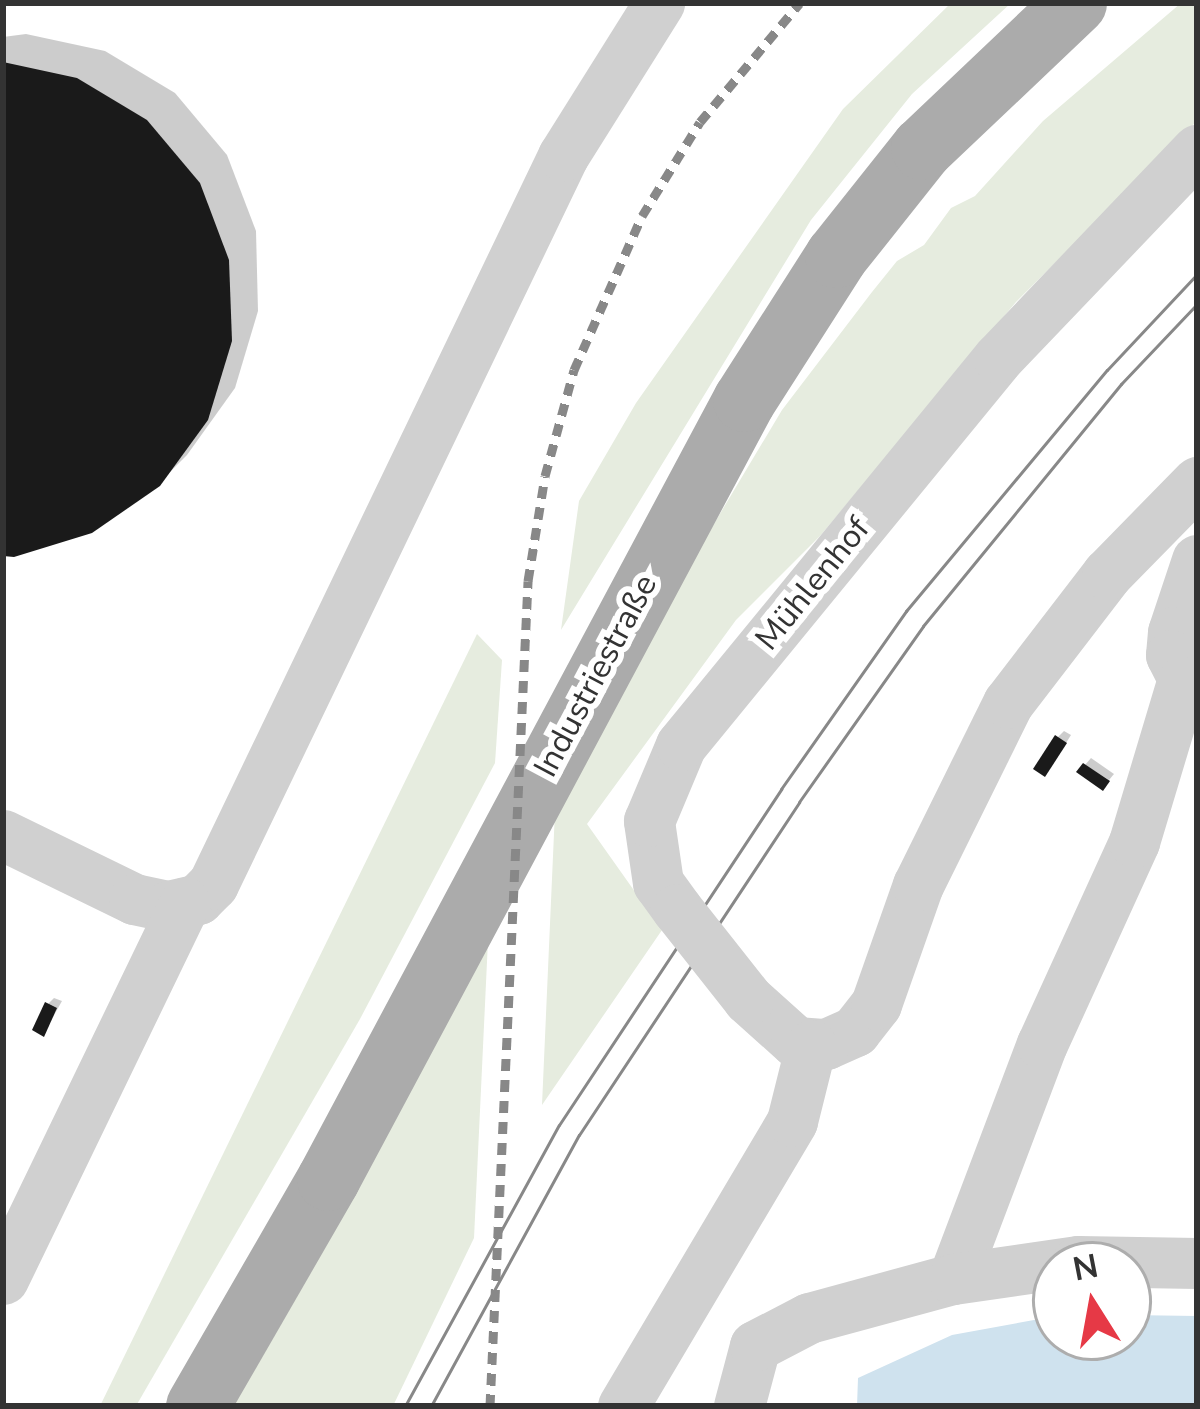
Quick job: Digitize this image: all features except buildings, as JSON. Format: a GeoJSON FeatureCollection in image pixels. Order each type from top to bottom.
{"type":"FeatureCollection","features":[{"type":"Feature","properties":{"kind":"main road","name":"Industriestraße"},"geometry":{"type":"LineString","coordinates":[[197,1406],[328,1179],[744,400],[836,256],[922,148],[1075,3]]}},
{"type":"Feature","properties":{"kind":"street"},"geometry":{"type":"LineString","coordinates":[[3,835],[134,898],[168,906],[198,899],[213,884],[563,156],[659,3]]}},
{"type":"Feature","properties":{"kind":"street","name":"Mühlenhof"},"geometry":{"type":"LineString","coordinates":[[811,1045],[796,1042],[748,999],[658,883],[649,821],[681,745],[998,358],[1197,150]]}},
{"type":"Feature","properties":{"kind":"street"},"geometry":{"type":"LineString","coordinates":[[622,1406],[792,1121],[811,1045],[855,1030],[877,1004],[918,885],[1008,703],[1107,574],[1189,506]]}},
{"type":"Feature","properties":{"kind":"street"},"geometry":{"type":"LineString","coordinates":[[952,1279],[1042,1043],[1134,842],[1189,694],[1171,655],[1173,632],[1197,560]]}},
{"type":"Feature","properties":{"kind":"street"},"geometry":{"type":"LineString","coordinates":[[3,1279],[185,903]]}},
{"type":"Feature","properties":{"kind":"street"},"geometry":{"type":"LineString","coordinates":[[739,1406],[755,1346],[809,1318],[952,1279],[1078,1261],[1197,1263]]}},
{"type":"Feature","properties":{"kind":"shaded area"},"geometry":{"type":"Polygon","coordinates":[[[951,3],[1011,3],[912,94],[811,220],[561,630],[579,501],[636,403],[843,109],[951,3]]]}},
{"type":"Feature","properties":{"kind":"shaded area"},"geometry":{"type":"Polygon","coordinates":[[[1181,3],[1197,3],[1197,121],[1016,302],[820,536],[736,620],[587,824],[662,930],[542,1105],[556,788],[782,410],[872,292],[897,261],[924,245],[951,208],[975,196],[1043,121],[1181,3]]]}},
{"type":"Feature","properties":{"kind":"shaded area"},"geometry":{"type":"Polygon","coordinates":[[[477,634],[502,660],[495,763],[360,1019],[136,1406],[100,1406],[477,634]]]}},
{"type":"Feature","properties":{"kind":"shaded area"},"geometry":{"type":"Polygon","coordinates":[[[489,919],[474,1238],[393,1406],[233,1406],[489,919]]]}},
{"type":"Feature","properties":{"kind":"water"},"geometry":{"type":"Polygon","coordinates":[[[1152,1315],[1197,1316],[1197,1406],[857,1406],[858,1378],[952,1335],[1032,1320],[1032,1361],[1152,1361],[1152,1315]]]}},
{"type":"Feature","properties":{"kind":"tram line"},"geometry":{"type":"LineString","coordinates":[[405,1406],[559,1125],[781,789],[906,611],[1107,370],[1197,274]]}},
{"type":"Feature","properties":{"kind":"tram line"},"geometry":{"type":"LineString","coordinates":[[431,1406],[579,1135],[799,802],[923,626],[1121,384],[1197,304]]}},
{"type":"Feature","properties":{"kind":"railway"},"geometry":{"type":"LineString","coordinates":[[490,1406],[528,581],[545,476],[574,370],[642,216],[700,122],[800,3]]}}]}
